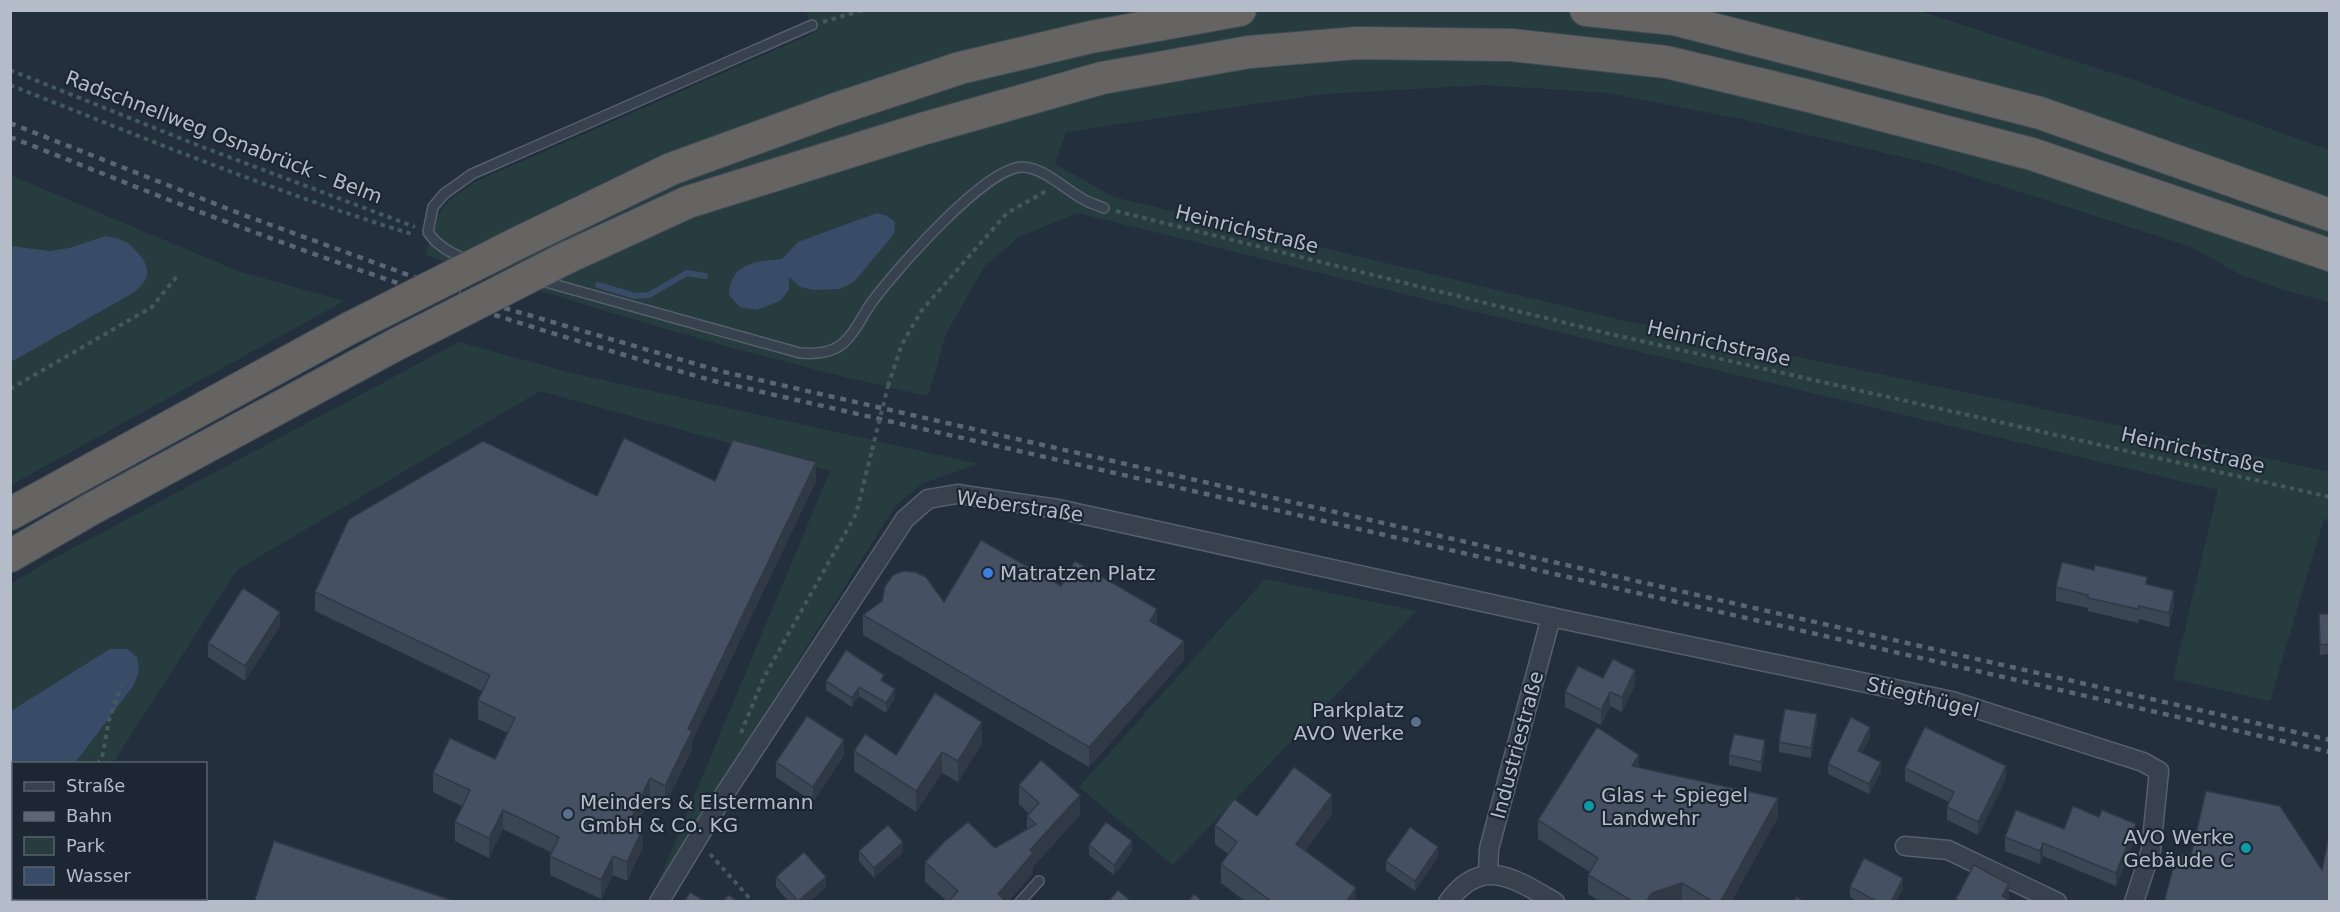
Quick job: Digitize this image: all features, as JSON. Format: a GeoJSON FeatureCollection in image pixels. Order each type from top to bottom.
{"type":"FeatureCollection","features":[{"type":"Feature","properties":{"kind":"highway"},"geometry":{"type":"LineString","coordinates":[[10,514],[348,329],[671,169],[836,109],[960,68],[1091,38],[1240,10]]}},
{"type":"Feature","properties":{"kind":"highway"},"geometry":{"type":"LineString","coordinates":[[1586,10],[1674,19],[2040,113],[2330,215]]}},
{"type":"Feature","properties":{"kind":"highway"},"geometry":{"type":"LineString","coordinates":[[10,555],[395,345],[566,258],[688,202],[922,129],[1102,78],[1249,52],[1358,43],[1512,45],[1666,62],[2032,154],[2330,255]]}},
{"type":"Feature","properties":{"kind":"street","name":"Weberstraße"},"geometry":{"type":"LineString","coordinates":[[659,902],[724,795],[905,519],[928,499],[957,494],[1058,508],[1551,616]]}},
{"type":"Feature","properties":{"kind":"street","name":"Stiegthügel"},"geometry":{"type":"LineString","coordinates":[[1551,616],[1952,701],[2143,762],[2159,771],[2151,850],[2134,902]]}},
{"type":"Feature","properties":{"kind":"street","name":"Industriestraße"},"geometry":{"type":"LineString","coordinates":[[1488,874],[1489,849],[1495,813],[1551,616]]}},
{"type":"Feature","properties":{"kind":"street"},"geometry":{"type":"LineString","coordinates":[[1905,846],[1948,850],[2057,902]]}},
{"type":"Feature","properties":{"kind":"street"},"geometry":{"type":"LineString","coordinates":[[1448,902],[1455,892],[1470,879],[1488,874],[1505,875],[1555,902]]}},
{"type":"Feature","properties":{"kind":"lane"},"geometry":{"type":"LineString","coordinates":[[491,267],[460,257],[434,241],[428,232],[433,207],[444,194],[472,174],[812,25]]}},
{"type":"Feature","properties":{"kind":"lane"},"geometry":{"type":"LineString","coordinates":[[512,273],[704,322],[800,353],[817,354],[836,348],[849,336],[903,262],[938,226],[993,178],[1008,170],[1022,167],[1035,170],[1083,199],[1104,208]]}},
{"type":"Feature","properties":{"kind":"lane"},"geometry":{"type":"LineString","coordinates":[[850,317],[859,322]]}},
{"type":"Feature","properties":{"kind":"lane"},"geometry":{"type":"LineString","coordinates":[[1020,902],[1039,881]]}},
{"type":"Feature","properties":{"kind":"path"},"geometry":{"type":"LineString","coordinates":[[812,25],[863,10]]}},
{"type":"Feature","properties":{"kind":"path","name":"Radschnellweg Osnabrück – Belm"},"geometry":{"type":"LineString","coordinates":[[10,70],[197,145],[428,232]]}},
{"type":"Feature","properties":{"kind":"path"},"geometry":{"type":"LineString","coordinates":[[10,85],[333,210],[434,241]]}},
{"type":"Feature","properties":{"kind":"path"},"geometry":{"type":"LineString","coordinates":[[739,736],[764,677],[856,514],[888,386],[902,344],[922,310],[1007,213],[1059,184]]}},
{"type":"Feature","properties":{"kind":"path","name":"Heinrichstraße"},"geometry":{"type":"LineString","coordinates":[[1104,208],[1606,333],[2330,497]]}},
{"type":"Feature","properties":{"kind":"path"},"geometry":{"type":"LineString","coordinates":[[10,389],[152,307],[178,275]]}},
{"type":"Feature","properties":{"kind":"path"},"geometry":{"type":"LineString","coordinates":[[99,762],[102,758],[109,720],[120,686]]}},
{"type":"Feature","properties":{"kind":"path"},"geometry":{"type":"LineString","coordinates":[[697,840],[753,902]]}},
{"type":"Feature","properties":{"kind":"green space"},"geometry":{"type":"Polygon","coordinates":[[[806,11],[1919,11],[2134,80],[2329,150],[2329,302],[2283,290],[2239,274],[2192,247],[1936,165],[1741,119],[1608,93],[1485,85],[1323,94],[1066,132],[1055,164],[1114,197],[1617,319],[1998,399],[2329,472],[2329,521],[2324,519],[2270,701],[2173,679],[2218,490],[1603,343],[1077,213],[1019,237],[984,267],[946,334],[928,396],[738,349],[425,255],[441,210],[450,200],[475,182],[814,33],[806,11]]]}},
{"type":"Feature","properties":{"kind":"green space"},"geometry":{"type":"Polygon","coordinates":[[[10,175],[238,271],[344,301],[11,485],[10,175]]]}},
{"type":"Feature","properties":{"kind":"green space"},"geometry":{"type":"Polygon","coordinates":[[[459,342],[567,372],[979,464],[923,483],[896,505],[657,885],[830,471],[540,391],[237,570],[114,762],[12,762],[11,806],[11,584],[45,563],[459,342]]]}},
{"type":"Feature","properties":{"kind":"green space"},"geometry":{"type":"Polygon","coordinates":[[[1265,579],[1416,611],[1173,865],[1079,787],[1265,579]]]}},
{"type":"Feature","properties":{"kind":"water"},"geometry":{"type":"Polygon","coordinates":[[[877,213],[895,222],[894,234],[854,282],[840,289],[814,290],[800,287],[789,277],[789,290],[780,301],[757,310],[740,307],[729,295],[734,277],[746,266],[762,261],[782,259],[798,242],[877,213]]]}},
{"type":"Feature","properties":{"kind":"water"},"geometry":{"type":"Polygon","coordinates":[[[106,236],[126,242],[141,256],[147,267],[143,283],[133,293],[11,362],[11,246],[49,251],[69,248],[106,236]]]}},
{"type":"Feature","properties":{"kind":"water"},"geometry":{"type":"Polygon","coordinates":[[[110,649],[127,649],[137,657],[139,672],[133,686],[76,762],[12,762],[12,801],[11,711],[110,649]]]}},
{"type":"Feature","properties":{"kind":"building"},"geometry":{"type":"Polygon","coordinates":[[[624,438],[715,481],[733,440],[816,462],[688,729],[692,731],[665,786],[650,778],[630,821],[643,828],[627,862],[613,856],[601,880],[550,856],[559,837],[503,810],[489,838],[455,822],[470,790],[433,773],[450,738],[495,759],[515,718],[478,700],[490,675],[315,592],[349,519],[483,441],[597,496],[624,438]]]}},
{"type":"Feature","properties":{"kind":"building"},"geometry":{"type":"Polygon","coordinates":[[[981,540],[1061,586],[1075,561],[1157,609],[1150,621],[1184,641],[1089,747],[863,615],[882,601],[885,586],[893,575],[903,571],[915,572],[926,577],[944,602],[981,540]]]}},
{"type":"Feature","properties":{"kind":"building"},"geometry":{"type":"Polygon","coordinates":[[[2062,562],[2094,570],[2095,565],[2147,577],[2146,584],[2174,591],[2169,613],[2088,598],[2088,595],[2056,587],[2062,562]]]}},
{"type":"Feature","properties":{"kind":"building"},"geometry":{"type":"Polygon","coordinates":[[[243,588],[280,612],[245,666],[208,643],[243,588]]]}},
{"type":"Feature","properties":{"kind":"building"},"geometry":{"type":"Polygon","coordinates":[[[2319,614],[2330,614],[2330,644],[2320,645],[2319,614]]]}},
{"type":"Feature","properties":{"kind":"building"},"geometry":{"type":"Polygon","coordinates":[[[846,650],[884,675],[881,680],[895,689],[886,703],[859,687],[852,698],[826,681],[846,650]]]}},
{"type":"Feature","properties":{"kind":"building"},"geometry":{"type":"Polygon","coordinates":[[[1613,659],[1635,670],[1622,697],[1610,692],[1601,710],[1565,692],[1578,666],[1603,678],[1613,659]]]}},
{"type":"Feature","properties":{"kind":"building"},"geometry":{"type":"Polygon","coordinates":[[[935,693],[982,722],[958,761],[942,752],[916,791],[854,751],[865,734],[896,755],[935,693]]]}},
{"type":"Feature","properties":{"kind":"building"},"geometry":{"type":"Polygon","coordinates":[[[1785,709],[1817,714],[1811,748],[1779,742],[1785,709]]]}},
{"type":"Feature","properties":{"kind":"building"},"geometry":{"type":"Polygon","coordinates":[[[807,716],[844,740],[813,787],[776,762],[807,716]]]}},
{"type":"Feature","properties":{"kind":"building"},"geometry":{"type":"Polygon","coordinates":[[[1851,717],[1870,727],[1858,751],[1881,762],[1869,784],[1828,764],[1851,717]]]}},
{"type":"Feature","properties":{"kind":"building"},"geometry":{"type":"Polygon","coordinates":[[[1597,727],[1639,755],[1632,766],[1778,798],[1720,902],[1714,902],[1682,883],[1652,893],[1646,902],[1634,902],[1588,875],[1598,858],[1538,820],[1597,727]]]}},
{"type":"Feature","properties":{"kind":"building"},"geometry":{"type":"Polygon","coordinates":[[[1925,727],[2006,766],[1978,822],[1947,807],[1954,792],[1905,768],[1925,727]]]}},
{"type":"Feature","properties":{"kind":"building"},"geometry":{"type":"Polygon","coordinates":[[[1734,734],[1765,740],[1761,762],[1729,755],[1734,734]]]}},
{"type":"Feature","properties":{"kind":"building"},"geometry":{"type":"Polygon","coordinates":[[[1041,760],[1080,795],[1030,850],[1033,853],[998,894],[1006,902],[948,902],[958,891],[925,862],[968,822],[995,848],[1036,824],[1027,816],[1039,803],[1019,785],[1041,760]]]}},
{"type":"Feature","properties":{"kind":"building"},"geometry":{"type":"Polygon","coordinates":[[[1294,767],[1332,795],[1296,844],[1356,888],[1346,902],[1272,902],[1221,864],[1237,842],[1215,825],[1234,799],[1257,816],[1294,767]]]}},
{"type":"Feature","properties":{"kind":"building","name":"AVO Werke Gebäude C"},"geometry":{"type":"Polygon","coordinates":[[[2206,791],[2280,806],[2322,870],[2330,831],[2330,902],[2164,902],[2177,854],[2191,855],[2206,791]]]}},
{"type":"Feature","properties":{"kind":"building"},"geometry":{"type":"Polygon","coordinates":[[[2073,806],[2099,817],[2102,810],[2136,824],[2116,873],[2043,843],[2040,851],[2005,837],[2016,810],[2064,829],[2073,806]]]}},
{"type":"Feature","properties":{"kind":"building"},"geometry":{"type":"Polygon","coordinates":[[[1106,822],[1132,841],[1114,865],[1089,845],[1106,822]]]}},
{"type":"Feature","properties":{"kind":"building"},"geometry":{"type":"Polygon","coordinates":[[[888,825],[903,842],[874,868],[859,851],[888,825]]]}},
{"type":"Feature","properties":{"kind":"building"},"geometry":{"type":"Polygon","coordinates":[[[1410,827],[1438,847],[1415,881],[1386,861],[1410,827]]]}},
{"type":"Feature","properties":{"kind":"building"},"geometry":{"type":"Polygon","coordinates":[[[274,841],[457,902],[254,902],[274,841]]]}},
{"type":"Feature","properties":{"kind":"building"},"geometry":{"type":"Polygon","coordinates":[[[804,852],[826,877],[798,901],[776,877],[804,852]]]}},
{"type":"Feature","properties":{"kind":"building"},"geometry":{"type":"Polygon","coordinates":[[[1864,858],[1903,878],[1891,902],[1878,902],[1850,887],[1864,858]]]}},
{"type":"Feature","properties":{"kind":"building"},"geometry":{"type":"Polygon","coordinates":[[[1974,865],[2009,884],[2002,896],[2012,902],[1960,902],[1956,899],[1974,865]]]}},
{"type":"Feature","properties":{"kind":"building"},"geometry":{"type":"Polygon","coordinates":[[[1118,890],[1132,902],[1108,902],[1118,890]]]}},
{"type":"Feature","properties":{"kind":"building"},"geometry":{"type":"Polygon","coordinates":[[[690,892],[706,902],[684,902],[690,892]]]}},
{"type":"Feature","properties":{"kind":"building"},"geometry":{"type":"Polygon","coordinates":[[[1194,894],[1203,902],[1188,902],[1194,894]]]}},
{"type":"Feature","properties":{"kind":"building"},"geometry":{"type":"Polygon","coordinates":[[[728,895],[739,902],[723,902],[728,895]]]}},
{"type":"Feature","properties":{"kind":"building"},"geometry":{"type":"Polygon","coordinates":[[[1796,897],[1806,902],[1794,902],[1796,897]]]}},
{"type":"Feature","properties":{"kind":"waterway"},"geometry":{"type":"LineString","coordinates":[[598,285],[635,296],[649,295],[687,273],[705,276]]}},
{"type":"Feature","properties":{"kind":"railway"},"geometry":{"type":"LineString","coordinates":[[10,123],[241,214],[477,300],[720,371],[2330,740]]}},
{"type":"Feature","properties":{"kind":"railway"},"geometry":{"type":"LineString","coordinates":[[10,137],[353,268],[593,346],[714,381],[2330,752]]}},
{"type":"Feature","properties":{"kind":"place","name":"Matratzen Platz"},"geometry":{"type":"Point","coordinates":[988,573]}},
{"type":"Feature","properties":{"kind":"place","name":"Parkplatz AVO Werke"},"geometry":{"type":"Point","coordinates":[1416,722]}},
{"type":"Feature","properties":{"kind":"place","name":"Glas + Spiegel Landwehr"},"geometry":{"type":"Point","coordinates":[1589,806]}},
{"type":"Feature","properties":{"kind":"place","name":"Meinders & Elstermann GmbH & Co. KG"},"geometry":{"type":"Point","coordinates":[568,814]}},
{"type":"Feature","properties":{"kind":"place","name":"AVO Werke Gebäude C"},"geometry":{"type":"Point","coordinates":[2246,848]}}]}
